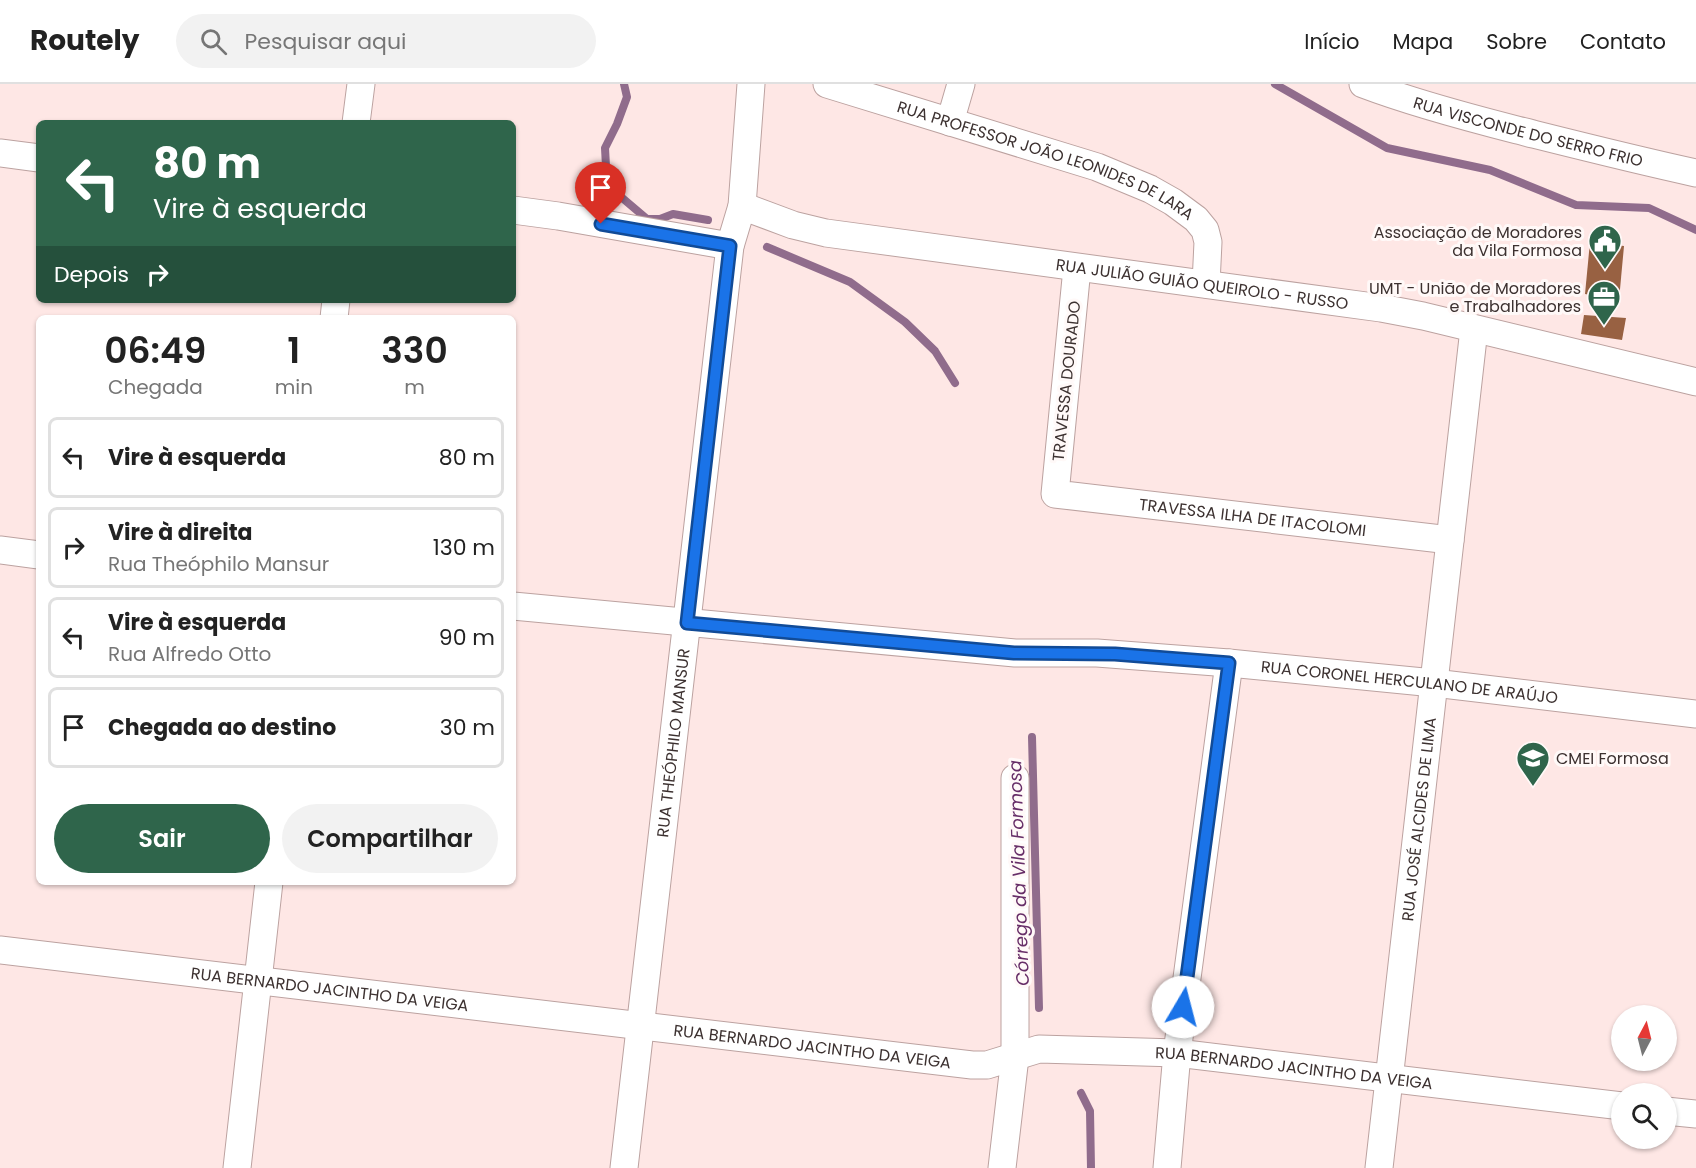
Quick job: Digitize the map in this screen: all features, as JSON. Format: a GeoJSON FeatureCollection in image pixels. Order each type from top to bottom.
{"type":"FeatureCollection","features":[{"type":"Feature","properties":{"kind":"street"},"geometry":{"type":"LineString","coordinates":[[357,120],[361,84]]}},
{"type":"Feature","properties":{"kind":"street","name":"RUA THEÓPHILO MANSUR"},"geometry":{"type":"LineString","coordinates":[[624,1168],[751,84]]}},
{"type":"Feature","properties":{"kind":"street","name":"RUA PROFESSOR JOÃO LEONIDES DE LARA"},"geometry":{"type":"LineString","coordinates":[[827,84],[1097,167],[1150,189],[1196,219],[1205,230],[1208,242],[1206,284]]}},
{"type":"Feature","properties":{"kind":"street"},"geometry":{"type":"LineString","coordinates":[[950,122],[961,84]]}},
{"type":"Feature","properties":{"kind":"street","name":"RUA VISCONDE DO SERRO FRIO"},"geometry":{"type":"LineString","coordinates":[[1363,84],[1491,123],[1607,153],[1696,172]]}},
{"type":"Feature","properties":{"kind":"street"},"geometry":{"type":"LineString","coordinates":[[0,153],[36,158]]}},
{"type":"Feature","properties":{"kind":"street","name":"RUA JULIÃO GUIÃO QUEIROLO - RUSSO"},"geometry":{"type":"LineString","coordinates":[[516,210],[558,216],[814,232],[1381,308],[1696,382]]}},
{"type":"Feature","properties":{"kind":"street","name":"TRAVESSA DOURADO"},"geometry":{"type":"LineString","coordinates":[[1054,494],[1077,267]]}},
{"type":"Feature","properties":{"kind":"street","name":"RUA JOSÉ ALCIDES DE LIMA"},"geometry":{"type":"LineString","coordinates":[[1379,1168],[1474,329]]}},
{"type":"Feature","properties":{"kind":"street","name":"TRAVESSA ILHA DE ITACOLOMI"},"geometry":{"type":"LineString","coordinates":[[1054,494],[1450,540]]}},
{"type":"Feature","properties":{"kind":"street"},"geometry":{"type":"LineString","coordinates":[[0,550],[36,555]]}},
{"type":"Feature","properties":{"kind":"street","name":"RUA CORONEL HERCULANO DE ARAÚJO"},"geometry":{"type":"LineString","coordinates":[[516,606],[1014,653],[1106,653],[1229,663],[1434,683],[1696,714]]}},
{"type":"Feature","properties":{"kind":"street"},"geometry":{"type":"LineString","coordinates":[[1167,1168],[1177,1053],[1229,663]]}},
{"type":"Feature","properties":{"kind":"street"},"geometry":{"type":"LineString","coordinates":[[1002,1168],[1015,1057],[1015,778]]}},
{"type":"Feature","properties":{"kind":"street"},"geometry":{"type":"LineString","coordinates":[[237,1168],[269,885]]}},
{"type":"Feature","properties":{"kind":"street","name":"RUA BERNARDO JACINTHO DA VEIGA"},"geometry":{"type":"LineString","coordinates":[[0,950],[972,1065],[987,1065],[1040,1049],[1177,1053],[1611,1105]]}},
{"type":"Feature","properties":{"kind":"street"},"geometry":{"type":"LineString","coordinates":[[1677,1112],[1696,1114]]}},
{"type":"Feature","properties":{"kind":"building","name":"Associação de Moradores da Vila Formosa"},"geometry":{"type":"Polygon","coordinates":[[[1590,242],[1624,246],[1619,300],[1585,294],[1590,242]]]}},
{"type":"Feature","properties":{"kind":"building","name":"UMT - União de Moradores e Trabalhadores"},"geometry":{"type":"Polygon","coordinates":[[[1584,315],[1626,318],[1622,340],[1581,334],[1584,315]]]}},
{"type":"Feature","properties":{"kind":"waterway","name":"Córrego da Vila Formosa"},"geometry":{"type":"LineString","coordinates":[[624,84],[627,97],[605,148],[607,185],[647,219],[660,219],[673,214],[708,220]]}},
{"type":"Feature","properties":{"kind":"waterway"},"geometry":{"type":"LineString","coordinates":[[1275,84],[1387,148],[1490,170],[1576,205],[1649,208],[1696,230]]}},
{"type":"Feature","properties":{"kind":"waterway","name":"Córrego da Vila Formosa"},"geometry":{"type":"LineString","coordinates":[[767,247],[850,282],[905,322],[935,351],[955,383]]}},
{"type":"Feature","properties":{"kind":"waterway","name":"Córrego da Vila Formosa"},"geometry":{"type":"LineString","coordinates":[[1032,737],[1039,1008]]}},
{"type":"Feature","properties":{"kind":"waterway","name":"Córrego da Vila Formosa"},"geometry":{"type":"LineString","coordinates":[[1081,1093],[1090,1111],[1091,1168]]}},
{"type":"Feature","properties":{"kind":"place","name":"Associação de Moradores da Vila Formosa"},"geometry":{"type":"Point","coordinates":[1605,270]}},
{"type":"Feature","properties":{"kind":"place","name":"UMT - União de Moradores e Trabalhadores"},"geometry":{"type":"Point","coordinates":[1604,326]}},
{"type":"Feature","properties":{"kind":"place","name":"CMEI Formosa"},"geometry":{"type":"Point","coordinates":[1533,787]}},
{"type":"Feature","properties":{"kind":"route"},"geometry":{"type":"LineString","coordinates":[[601,224],[730,246],[687,623],[1014,653],[1097,653],[1229,663],[1183,1007]]}}]}
